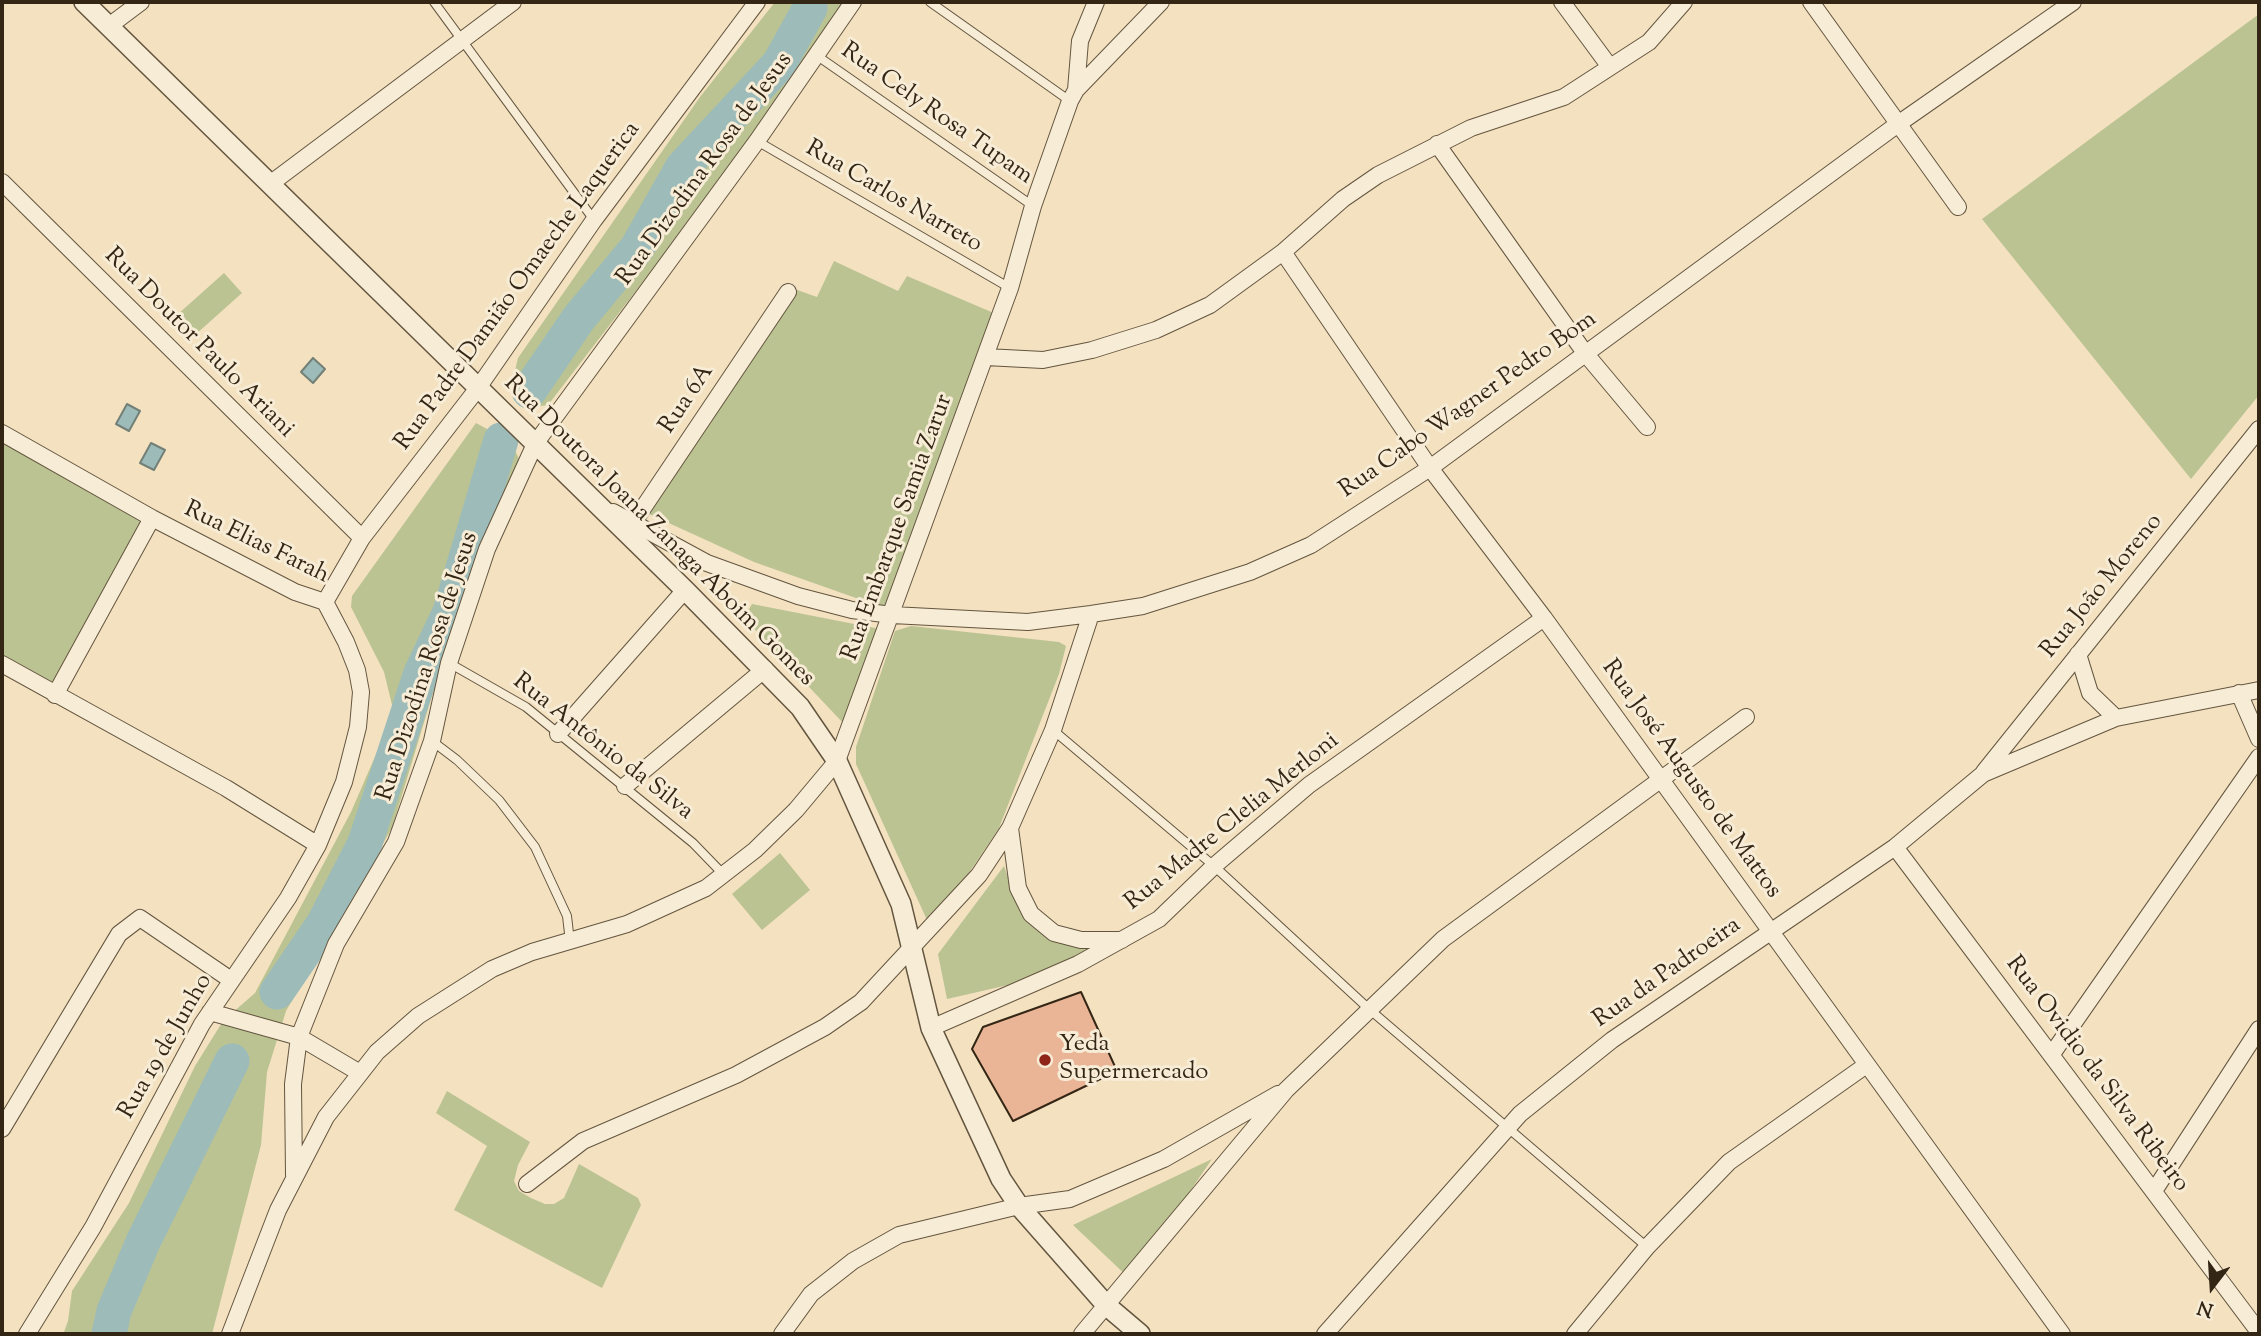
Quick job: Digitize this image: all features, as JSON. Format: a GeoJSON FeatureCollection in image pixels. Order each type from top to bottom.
{"type":"FeatureCollection","features":[{"type":"Feature","properties":{"kind":"street","name":"Rua Doutora Joana Zanaga Aboim Gomes"},"geometry":{"type":"LineString","coordinates":[[84,2],[583,491],[629,529],[800,707],[837,761],[901,904],[931,1028],[1001,1179],[1019,1206],[1107,1306],[1140,1334]]}},
{"type":"Feature","properties":{"kind":"street"},"geometry":{"type":"LineString","coordinates":[[109,26],[141,2]]}},
{"type":"Feature","properties":{"kind":"street"},"geometry":{"type":"LineString","coordinates":[[270,184],[513,2]]}},
{"type":"Feature","properties":{"kind":"street","name":"Rua Padre Damião Omaeche Laquerica"},"geometry":{"type":"LineString","coordinates":[[325,602],[362,538],[478,388],[594,219],[757,2]]}},
{"type":"Feature","properties":{"kind":"street","name":"Rua Dizodina Rosa de Jesus"},"geometry":{"type":"LineString","coordinates":[[294,1178],[293,1084],[299,1037],[337,944],[396,842],[432,741],[449,663],[487,549],[535,444],[757,141],[853,2]]}},
{"type":"Feature","properties":{"kind":"street"},"geometry":{"type":"LineString","coordinates":[[1073,96],[1080,41],[1096,2]]}},
{"type":"Feature","properties":{"kind":"street"},"geometry":{"type":"LineString","coordinates":[[1073,96],[1161,2]]}},
{"type":"Feature","properties":{"kind":"street"},"geometry":{"type":"LineString","coordinates":[[1562,2],[1610,67]]}},
{"type":"Feature","properties":{"kind":"street"},"geometry":{"type":"LineString","coordinates":[[986,357],[1043,360],[1092,350],[1156,330],[1210,305],[1283,252],[1343,199],[1378,175],[1471,128],[1564,97],[1649,42],[1684,2]]}},
{"type":"Feature","properties":{"kind":"street"},"geometry":{"type":"LineString","coordinates":[[1811,2],[1958,207]]}},
{"type":"Feature","properties":{"kind":"street","name":"Rua Cabo Wagner Pedro Bom"},"geometry":{"type":"LineString","coordinates":[[629,529],[707,563],[798,596],[852,610],[892,615],[1028,622],[1143,606],[1283,560],[1430,468],[1898,124],[2073,2]]}},
{"type":"Feature","properties":{"kind":"street","name":"Rua Embarque Samia Zarur"},"geometry":{"type":"LineString","coordinates":[[230,1334],[278,1210],[294,1178],[326,1117],[377,1052],[418,1016],[492,969],[532,952],[570,942],[672,906],[706,888],[755,850],[796,810],[837,761],[986,357],[1010,288],[1033,206],[1073,96]]}},
{"type":"Feature","properties":{"kind":"street"},"geometry":{"type":"LineString","coordinates":[[1437,144],[1585,353],[1647,426]]}},
{"type":"Feature","properties":{"kind":"street","name":"Rua Doutor Paulo Ariani"},"geometry":{"type":"LineString","coordinates":[[2,182],[362,538]]}},
{"type":"Feature","properties":{"kind":"street","name":"Rua José Augusto de Mattos"},"geometry":{"type":"LineString","coordinates":[[1283,252],[1430,468],[1544,618],[1865,1066],[2062,1334]]}},
{"type":"Feature","properties":{"kind":"street","name":"Rua 6A"},"geometry":{"type":"LineString","coordinates":[[629,529],[788,292]]}},
{"type":"Feature","properties":{"kind":"street","name":"Rua João Moreno"},"geometry":{"type":"LineString","coordinates":[[1983,774],[2259,429]]}},
{"type":"Feature","properties":{"kind":"street","name":"Rua Elias Farah"},"geometry":{"type":"LineString","coordinates":[[2,433],[152,519],[295,592],[325,602],[350,651],[361,692],[358,727],[344,782]]}},
{"type":"Feature","properties":{"kind":"street"},"geometry":{"type":"LineString","coordinates":[[55,695],[152,519]]}},
{"type":"Feature","properties":{"kind":"street"},"geometry":{"type":"LineString","coordinates":[[558,734],[685,590]]}},
{"type":"Feature","properties":{"kind":"street"},"geometry":{"type":"LineString","coordinates":[[527,1184],[583,1141],[736,1076],[825,1027],[861,1002],[979,875],[1010,828],[1053,730],[1091,614]]}},
{"type":"Feature","properties":{"kind":"street","name":"Rua Madre Clelia Merloni"},"geometry":{"type":"LineString","coordinates":[[931,1028],[1078,964],[1159,919],[1214,866],[1308,785],[1544,618]]}},
{"type":"Feature","properties":{"kind":"street"},"geometry":{"type":"LineString","coordinates":[[2078,654],[2090,693],[2116,718]]}},
{"type":"Feature","properties":{"kind":"street"},"geometry":{"type":"LineString","coordinates":[[2,664],[226,788],[318,845]]}},
{"type":"Feature","properties":{"kind":"street"},"geometry":{"type":"LineString","coordinates":[[625,786],[765,669]]}},
{"type":"Feature","properties":{"kind":"street","name":"Rua da Padroeira"},"geometry":{"type":"LineString","coordinates":[[1325,1334],[1506,1129],[1612,1040],[1895,847],[1983,774],[2116,718],[2259,690]]}},
{"type":"Feature","properties":{"kind":"street"},"geometry":{"type":"LineString","coordinates":[[2239,693],[2259,739]]}},
{"type":"Feature","properties":{"kind":"street"},"geometry":{"type":"LineString","coordinates":[[1082,1334],[1286,1090],[1443,939],[1746,718]]}},
{"type":"Feature","properties":{"kind":"street"},"geometry":{"type":"LineString","coordinates":[[2052,1054],[2259,757]]}},
{"type":"Feature","properties":{"kind":"street","name":"Rua 19 de Junho"},"geometry":{"type":"LineString","coordinates":[[27,1334],[93,1227],[210,1012],[288,898],[318,845],[344,782]]}},
{"type":"Feature","properties":{"kind":"street"},"geometry":{"type":"LineString","coordinates":[[1010,828],[1018,888],[1031,914],[1054,933],[1081,940],[1124,940]]}},
{"type":"Feature","properties":{"kind":"street","name":"Rua Ovidio da Silva Ribeiro"},"geometry":{"type":"LineString","coordinates":[[1895,847],[2258,1329]]}},
{"type":"Feature","properties":{"kind":"street"},"geometry":{"type":"LineString","coordinates":[[2,1129],[119,934],[140,918],[231,980]]}},
{"type":"Feature","properties":{"kind":"street"},"geometry":{"type":"LineString","coordinates":[[210,1012],[299,1037],[360,1073]]}},
{"type":"Feature","properties":{"kind":"street"},"geometry":{"type":"LineString","coordinates":[[2154,1191],[2259,1029]]}},
{"type":"Feature","properties":{"kind":"street"},"geometry":{"type":"LineString","coordinates":[[1575,1334],[1647,1247],[1729,1162],[1865,1066]]}},
{"type":"Feature","properties":{"kind":"street"},"geometry":{"type":"LineString","coordinates":[[782,1334],[811,1294],[853,1261],[899,1235],[1019,1206],[1070,1199],[1164,1159],[1286,1090]]}},
{"type":"Feature","properties":{"kind":"lane"},"geometry":{"type":"LineString","coordinates":[[434,2],[594,219]]}},
{"type":"Feature","properties":{"kind":"lane"},"geometry":{"type":"LineString","coordinates":[[930,2],[1073,96]]}},
{"type":"Feature","properties":{"kind":"lane","name":"Rua Cely Rosa Tupam"},"geometry":{"type":"LineString","coordinates":[[816,55],[1033,206]]}},
{"type":"Feature","properties":{"kind":"lane","name":"Rua Carlos Narreto"},"geometry":{"type":"LineString","coordinates":[[757,141],[1010,288]]}},
{"type":"Feature","properties":{"kind":"lane","name":"Rua Antônio da Silva"},"geometry":{"type":"LineString","coordinates":[[449,663],[526,707],[625,786],[693,844],[723,875]]}},
{"type":"Feature","properties":{"kind":"lane"},"geometry":{"type":"LineString","coordinates":[[1053,730],[1214,866],[1369,1009],[1506,1129],[1647,1247]]}},
{"type":"Feature","properties":{"kind":"lane"},"geometry":{"type":"LineString","coordinates":[[432,741],[457,760],[499,800],[535,847],[567,916],[570,942]]}},
{"type":"Feature","properties":{"kind":"green space"},"geometry":{"type":"Polygon","coordinates":[[[775,2],[842,2],[840,11],[676,239],[548,405],[534,407],[518,392],[514,375],[518,358],[700,97],[775,2]]]}},
{"type":"Feature","properties":{"kind":"green space"},"geometry":{"type":"Polygon","coordinates":[[[2259,14],[2259,395],[2191,479],[1982,219],[2259,14]]]}},
{"type":"Feature","properties":{"kind":"green space"},"geometry":{"type":"Polygon","coordinates":[[[834,261],[898,291],[907,276],[996,314],[890,610],[754,562],[636,508],[786,286],[817,297],[834,261]]]}},
{"type":"Feature","properties":{"kind":"green space"},"geometry":{"type":"Polygon","coordinates":[[[224,273],[242,293],[195,335],[177,315],[224,273]]]}},
{"type":"Feature","properties":{"kind":"green space"},"geometry":{"type":"Polygon","coordinates":[[[476,423],[511,442],[519,459],[475,554],[392,828],[286,1011],[267,1072],[261,1145],[212,1334],[59,1334],[64,1332],[68,1321],[72,1291],[129,1203],[195,1066],[223,1021],[255,993],[351,812],[394,713],[384,672],[351,607],[352,596],[476,423]]]}},
{"type":"Feature","properties":{"kind":"green space"},"geometry":{"type":"Polygon","coordinates":[[[2,436],[147,518],[52,687],[2,659],[2,436]]]}},
{"type":"Feature","properties":{"kind":"green space"},"geometry":{"type":"Polygon","coordinates":[[[752,604],[880,629],[844,724],[744,618],[752,604]]]}},
{"type":"Feature","properties":{"kind":"green space"},"geometry":{"type":"Polygon","coordinates":[[[911,626],[1059,642],[1066,646],[1059,674],[999,828],[934,925],[927,920],[856,764],[856,747],[895,631],[911,626]]]}},
{"type":"Feature","properties":{"kind":"green space"},"geometry":{"type":"Polygon","coordinates":[[[780,853],[810,890],[762,930],[732,894],[780,853]]]}},
{"type":"Feature","properties":{"kind":"green space"},"geometry":{"type":"Polygon","coordinates":[[[1004,866],[1019,909],[1033,924],[1091,951],[1008,985],[947,999],[938,954],[1004,866]]]}},
{"type":"Feature","properties":{"kind":"green space"},"geometry":{"type":"Polygon","coordinates":[[[447,1091],[530,1142],[518,1165],[514,1181],[519,1191],[531,1198],[545,1204],[554,1204],[564,1198],[579,1164],[638,1198],[641,1205],[602,1288],[454,1210],[487,1146],[436,1113],[447,1091]]]}},
{"type":"Feature","properties":{"kind":"green space"},"geometry":{"type":"Polygon","coordinates":[[[1212,1159],[1130,1279],[1073,1225],[1212,1159]]]}},
{"type":"Feature","properties":{"kind":"water"},"geometry":{"type":"Polygon","coordinates":[[[313,358],[325,369],[313,383],[301,372],[313,358]]]}},
{"type":"Feature","properties":{"kind":"water"},"geometry":{"type":"Polygon","coordinates":[[[127,404],[140,411],[129,431],[116,424],[127,404]]]}},
{"type":"Feature","properties":{"kind":"water"},"geometry":{"type":"Polygon","coordinates":[[[151,443],[165,450],[154,470],[140,463],[151,443]]]}},
{"type":"Feature","properties":{"kind":"building","name":"Yeda Supermercado"},"geometry":{"type":"Polygon","coordinates":[[[1081,992],[1117,1071],[1013,1121],[972,1049],[983,1027],[1081,992]]]}},
{"type":"Feature","properties":{"kind":"waterway"},"geometry":{"type":"LineString","coordinates":[[529,391],[579,318],[637,248],[682,168],[779,64],[810,8]]}},
{"type":"Feature","properties":{"kind":"waterway"},"geometry":{"type":"LineString","coordinates":[[277,992],[324,923],[365,843],[421,673],[450,612],[501,440]]}},
{"type":"Feature","properties":{"kind":"waterway"},"geometry":{"type":"LineString","coordinates":[[109,1334],[114,1311],[143,1242],[232,1061]]}},
{"type":"Feature","properties":{"kind":"place","name":"Yeda Supermercado"},"geometry":{"type":"Point","coordinates":[1045,1060]}}]}
